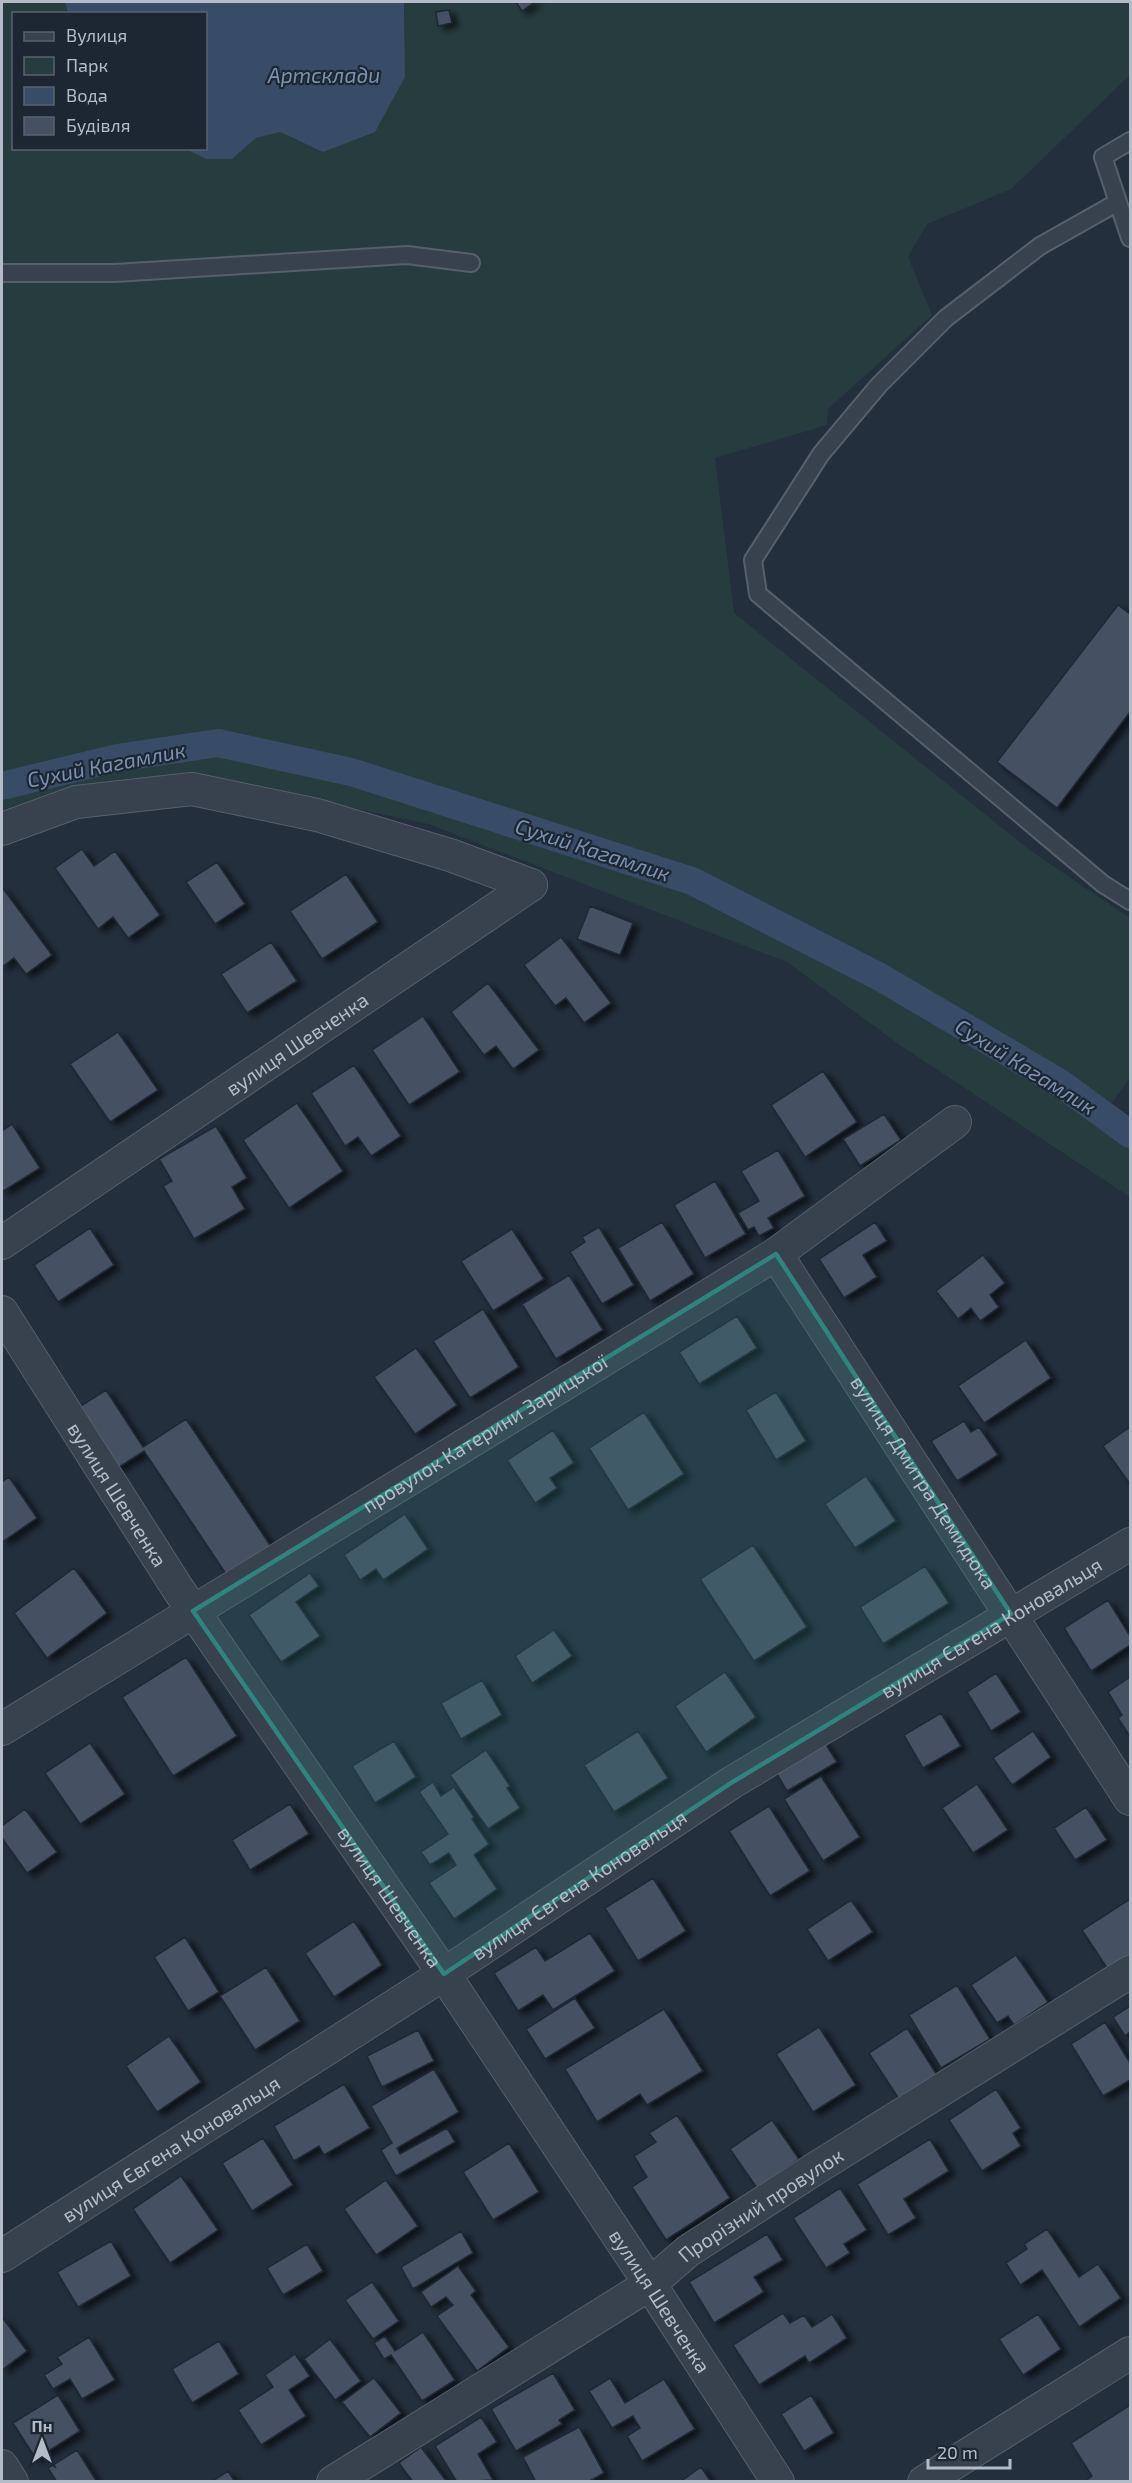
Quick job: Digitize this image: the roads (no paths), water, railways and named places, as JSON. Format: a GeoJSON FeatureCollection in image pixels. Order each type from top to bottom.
{"type":"FeatureCollection","features":[{"type":"Feature","properties":{"kind":"street","name":"вулиця Шевченка"},"geometry":{"type":"LineString","coordinates":[[2,829],[76,802],[192,789],[317,815],[450,855],[531,885],[2,1243]]}},
{"type":"Feature","properties":{"kind":"street","name":"провулок Катерини Зарицької"},"geometry":{"type":"LineString","coordinates":[[2,1729],[777,1254],[955,1122]]}},
{"type":"Feature","properties":{"kind":"street","name":"вулиця Дмитра Демидюка"},"geometry":{"type":"LineString","coordinates":[[777,1254],[1131,1799]]}},
{"type":"Feature","properties":{"kind":"street","name":"вулиця Шевченка"},"geometry":{"type":"LineString","coordinates":[[2,1312],[193,1611],[444,1974],[778,2481]]}},
{"type":"Feature","properties":{"kind":"street","name":"вулиця Євгена Коновальця"},"geometry":{"type":"LineString","coordinates":[[2,2256],[444,1974],[731,1783],[1131,1544]]}},
{"type":"Feature","properties":{"kind":"street","name":"Прорізний провулок"},"geometry":{"type":"LineString","coordinates":[[333,2481],[650,2284],[688,2251],[794,2182],[1131,1972]]}},
{"type":"Feature","properties":{"kind":"street"},"geometry":{"type":"LineString","coordinates":[[924,2481],[1131,2353]]}},
{"type":"Feature","properties":{"kind":"street"},"geometry":{"type":"LineString","coordinates":[[2,2466],[12,2481]]}},
{"type":"Feature","properties":{"kind":"lane"},"geometry":{"type":"LineString","coordinates":[[1131,141],[1103,157],[1131,238]]}},
{"type":"Feature","properties":{"kind":"lane"},"geometry":{"type":"LineString","coordinates":[[1118,202],[1040,246],[946,318],[879,385],[821,454],[753,560],[758,594],[1103,884],[1131,902]]}},
{"type":"Feature","properties":{"kind":"lane"},"geometry":{"type":"LineString","coordinates":[[2,273],[115,273],[407,255],[471,262]]}},
{"type":"Feature","properties":{"kind":"water","name":"Артсклади"},"geometry":{"type":"Polygon","coordinates":[[[65,2],[404,2],[405,77],[375,132],[323,152],[280,132],[256,138],[232,159],[206,159],[188,150],[207,150],[207,12],[68,12],[65,2]]]}},
{"type":"Feature","properties":{"kind":"waterway","name":"Сухий Кагамлик"},"geometry":{"type":"LineString","coordinates":[[2,786],[117,758],[218,743],[351,772],[692,881],[880,977],[1060,1083],[1130,1134]]}}]}
